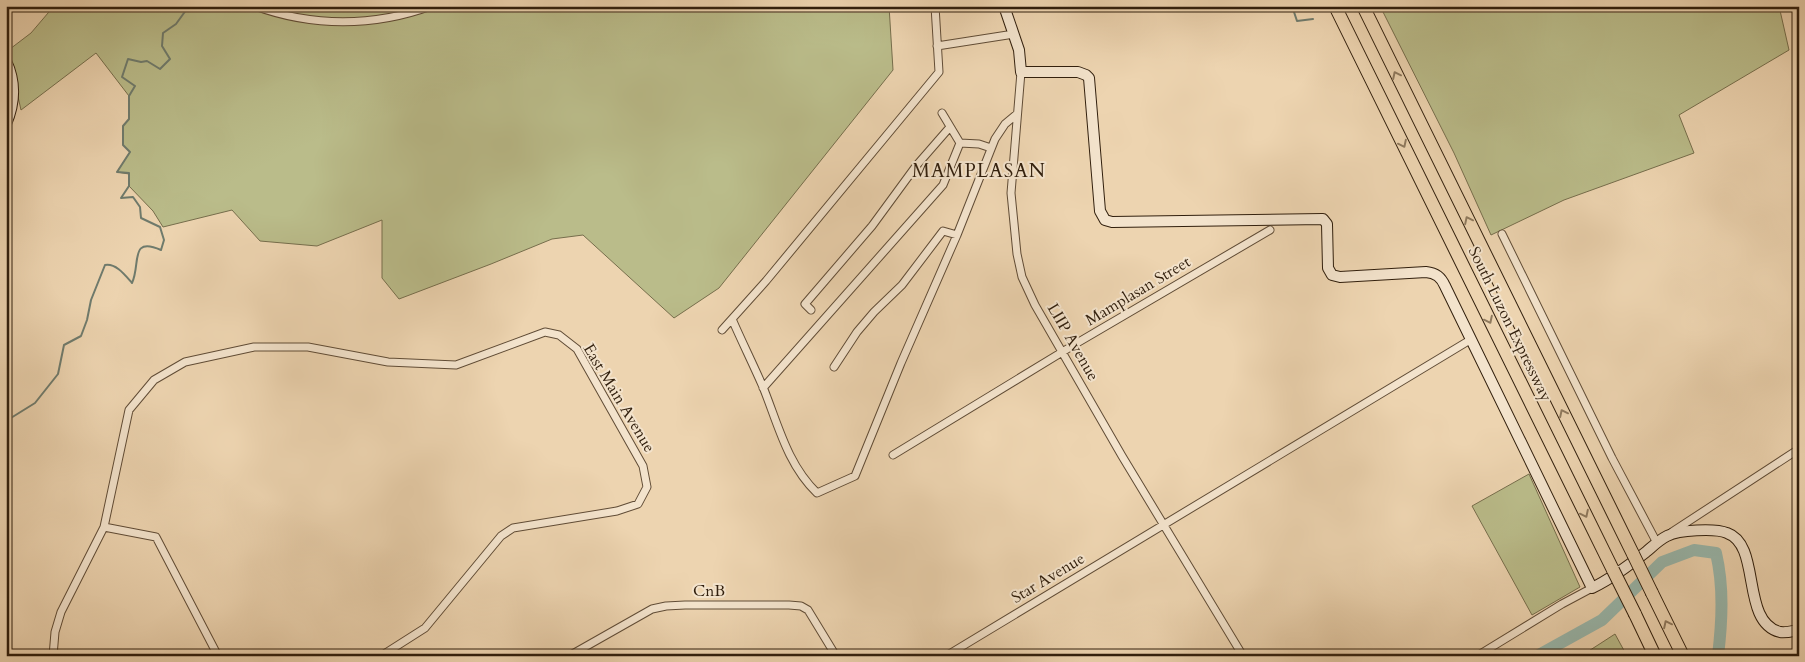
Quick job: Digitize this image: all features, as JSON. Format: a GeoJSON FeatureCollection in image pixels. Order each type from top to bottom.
{"type":"FeatureCollection","features":[{"type":"Feature","properties":{"kind":"highway","name":"South Luzon Expressway"},"geometry":{"type":"LineString","coordinates":[[1335,6],[1655,656]]}},
{"type":"Feature","properties":{"kind":"highway","name":"South Luzon Expressway"},"geometry":{"type":"LineString","coordinates":[[1363,6],[1683,656]]}},
{"type":"Feature","properties":{"kind":"street"},"geometry":{"type":"LineString","coordinates":[[255,6],[278,14],[339,22],[379,20],[411,13],[431,6]]}},
{"type":"Feature","properties":{"kind":"street"},"geometry":{"type":"LineString","coordinates":[[722,330],[939,72],[935,6]]}},
{"type":"Feature","properties":{"kind":"street","name":"LIIP Avenue"},"geometry":{"type":"LineString","coordinates":[[1004,6],[1014,34],[1022,72],[1011,193],[1017,254],[1024,283],[1062,352],[1243,656]]}},
{"type":"Feature","properties":{"kind":"street"},"geometry":{"type":"LineString","coordinates":[[937,46],[1014,34]]}},
{"type":"Feature","properties":{"kind":"street"},"geometry":{"type":"LineString","coordinates":[[6,61],[14,91],[12,106],[6,124]]}},
{"type":"Feature","properties":{"kind":"street"},"geometry":{"type":"LineString","coordinates":[[1022,72],[1078,72],[1086,74],[1089,78],[1100,211],[1105,220],[1112,222],[1323,219],[1327,224],[1328,268],[1332,276],[1435,273],[1443,282],[1592,588]]}},
{"type":"Feature","properties":{"kind":"street"},"geometry":{"type":"LineString","coordinates":[[942,113],[960,143]]}},
{"type":"Feature","properties":{"kind":"street"},"geometry":{"type":"LineString","coordinates":[[732,319],[763,388],[786,448],[799,471],[817,493],[855,476],[901,362],[957,235],[995,139],[1005,124],[1017,114]]}},
{"type":"Feature","properties":{"kind":"street"},"geometry":{"type":"LineString","coordinates":[[811,310],[805,304],[872,226],[916,166],[950,127]]}},
{"type":"Feature","properties":{"kind":"street"},"geometry":{"type":"LineString","coordinates":[[763,388],[942,185],[960,143]]}},
{"type":"Feature","properties":{"kind":"street"},"geometry":{"type":"LineString","coordinates":[[960,143],[979,144],[991,148]]}},
{"type":"Feature","properties":{"kind":"street","name":"Mamplasan Street"},"geometry":{"type":"LineString","coordinates":[[893,455],[1062,352],[1270,230]]}},
{"type":"Feature","properties":{"kind":"street"},"geometry":{"type":"LineString","coordinates":[[834,367],[857,332],[874,312],[902,285],[943,231],[957,235]]}},
{"type":"Feature","properties":{"kind":"street"},"geometry":{"type":"LineString","coordinates":[[1502,234],[1612,458],[1657,544]]}},
{"type":"Feature","properties":{"kind":"street","name":"East Main Avenue"},"geometry":{"type":"LineString","coordinates":[[53,656],[55,632],[61,612],[104,527],[129,410],[154,380],[185,362],[254,347],[308,347],[388,362],[456,365],[545,332],[559,335],[577,349],[643,466],[647,487],[638,504],[617,510],[514,528],[500,536],[425,628],[381,656]]}},
{"type":"Feature","properties":{"kind":"street","name":"Star Avenue"},"geometry":{"type":"LineString","coordinates":[[946,656],[1470,340]]}},
{"type":"Feature","properties":{"kind":"street"},"geometry":{"type":"LineString","coordinates":[[1477,656],[1562,604],[1607,581],[1667,535],[1799,449]]}},
{"type":"Feature","properties":{"kind":"street"},"geometry":{"type":"LineString","coordinates":[[104,527],[156,537],[218,656]]}},
{"type":"Feature","properties":{"kind":"street"},"geometry":{"type":"LineString","coordinates":[[1667,535],[1682,532],[1719,530],[1736,537],[1744,554],[1758,610],[1765,623],[1772,629],[1781,632],[1799,630]]}},
{"type":"Feature","properties":{"kind":"street","name":"CnB"},"geometry":{"type":"LineString","coordinates":[[569,656],[652,609],[666,606],[697,605],[801,606],[809,612],[836,656]]}},
{"type":"Feature","properties":{"kind":"street","name":"East Main Avenue"},"geometry":{"type":"LineString","coordinates":[[49,656],[53,646]]}},
{"type":"Feature","properties":{"kind":"green space"},"geometry":{"type":"Polygon","coordinates":[[[54,6],[889,6],[893,70],[719,288],[674,318],[583,235],[552,239],[399,299],[382,278],[382,220],[317,246],[260,241],[232,210],[163,227],[153,211],[129,186],[129,174],[117,172],[130,152],[123,145],[123,126],[129,119],[129,96],[96,53],[21,110],[10,61],[6,52],[31,33],[54,6]]]}},
{"type":"Feature","properties":{"kind":"green space"},"geometry":{"type":"Polygon","coordinates":[[[1380,6],[1779,6],[1789,50],[1679,115],[1694,153],[1564,200],[1491,235],[1454,153],[1380,6]]]}},
{"type":"Feature","properties":{"kind":"green space"},"geometry":{"type":"Polygon","coordinates":[[[1529,474],[1580,587],[1532,615],[1472,506],[1529,474]]]}},
{"type":"Feature","properties":{"kind":"green space"},"geometry":{"type":"Polygon","coordinates":[[[1615,634],[1627,656],[1581,656],[1615,634]]]}},
{"type":"Feature","properties":{"kind":"waterway"},"geometry":{"type":"LineString","coordinates":[[6,421],[35,403],[58,374],[64,345],[81,336],[91,300],[105,265],[117,268],[132,283],[140,249],[151,247],[161,250],[164,240],[160,227],[141,218],[140,207],[133,197],[121,198],[129,186],[129,173],[117,172],[130,152],[123,145],[123,126],[129,119],[129,96],[135,86],[122,77],[128,59],[141,62],[147,61],[160,69],[170,59],[162,46],[163,33],[176,24],[189,6]]}},
{"type":"Feature","properties":{"kind":"waterway"},"geometry":{"type":"LineString","coordinates":[[1292,6],[1297,21],[1313,19]]}},
{"type":"Feature","properties":{"kind":"waterway"},"geometry":{"type":"LineString","coordinates":[[1537,656],[1602,620],[1662,562],[1694,550],[1716,553],[1719,566],[1722,604],[1718,656]]}},
{"type":"Feature","properties":{"kind":"district","name":"MAMPLASAN"},"geometry":{"type":"Point","coordinates":[979,171]}}]}
